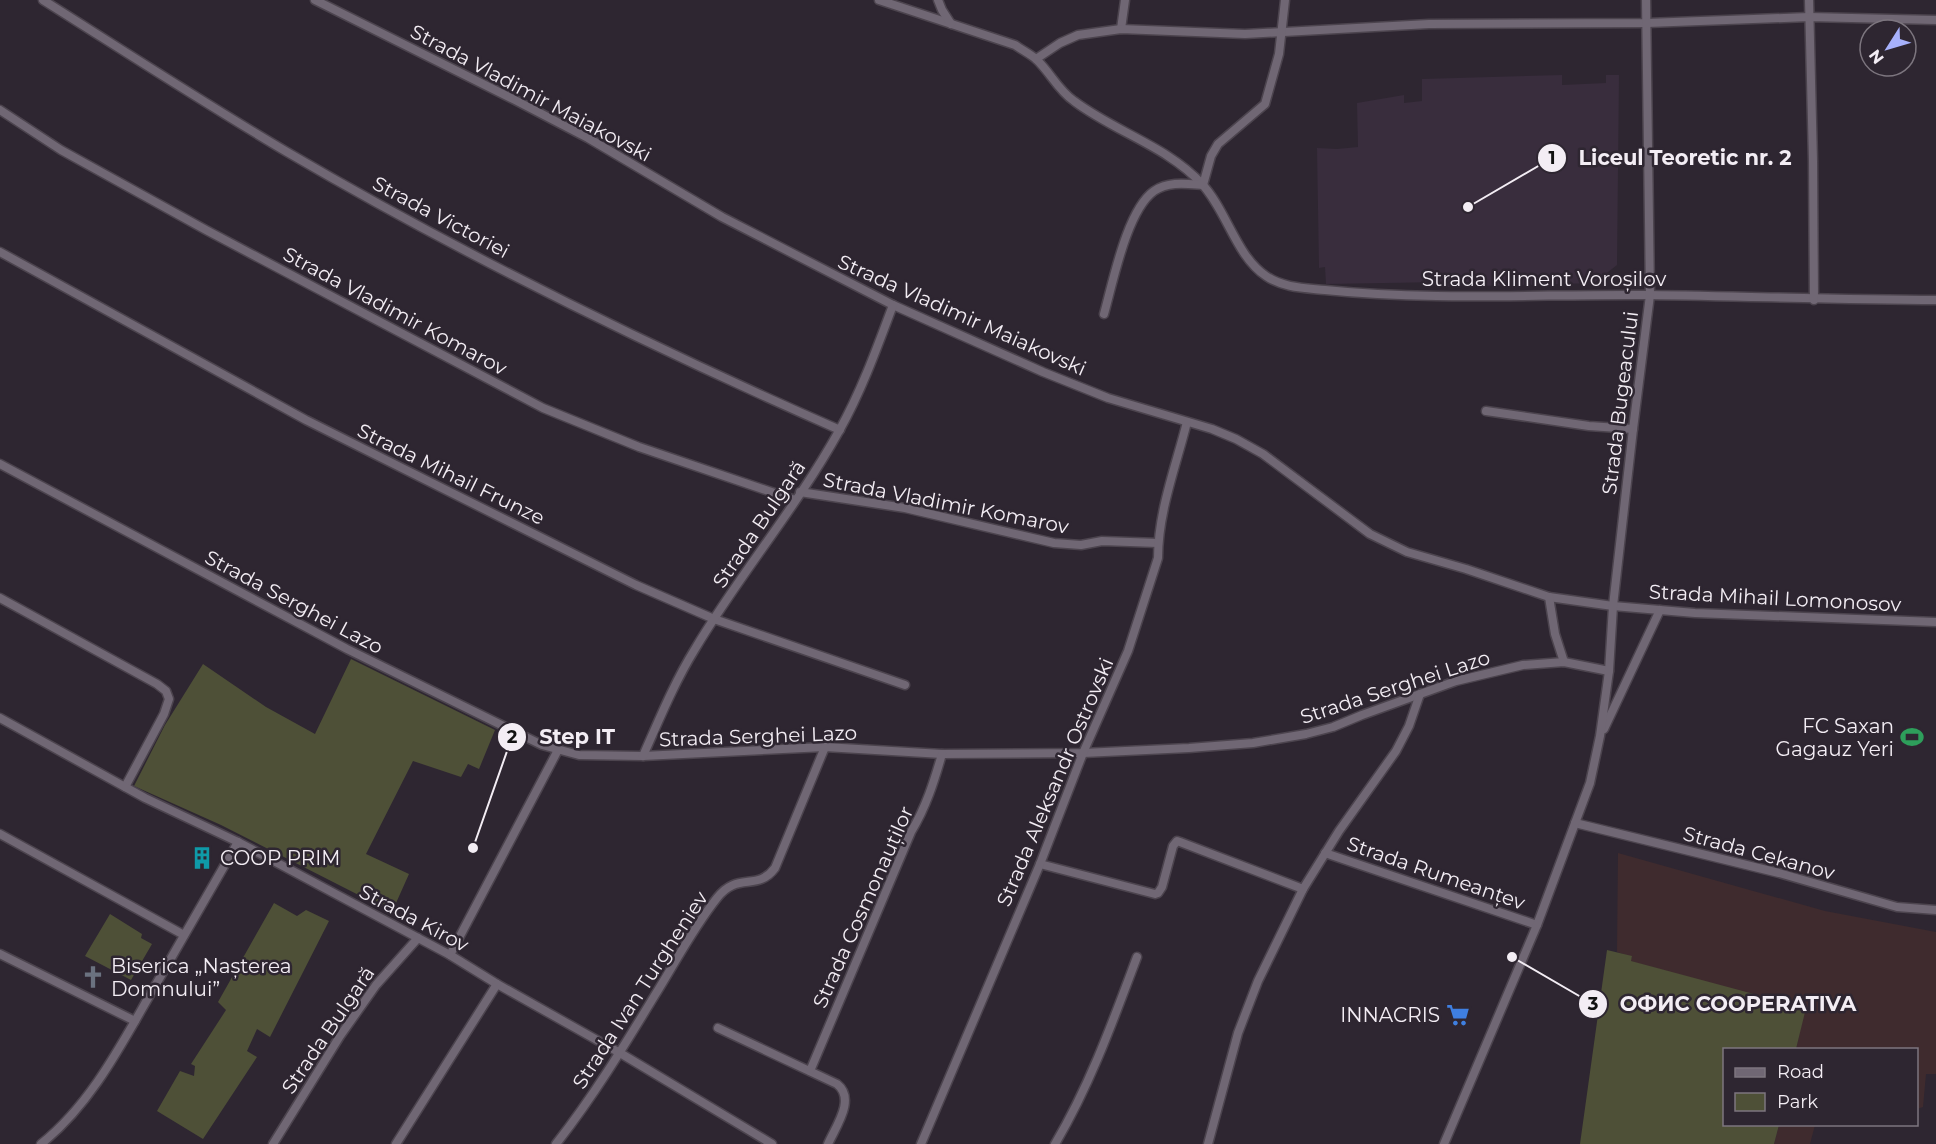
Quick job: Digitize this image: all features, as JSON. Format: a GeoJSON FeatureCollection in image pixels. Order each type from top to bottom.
{"type":"FeatureCollection","features":[{"type":"Feature","properties":{"kind":"street","name":"Strada Victoriei"},"geometry":{"type":"LineString","coordinates":[[43,0],[287,152],[449,241],[646,342],[840,430]]}},
{"type":"Feature","properties":{"kind":"street","name":"Strada Vladimir Maiakovski"},"geometry":{"type":"LineString","coordinates":[[315,0],[588,138],[722,216],[892,305],[1108,398],[1236,439],[1263,454],[1370,534],[1389,544],[1407,552],[1549,597],[1613,606]]}},
{"type":"Feature","properties":{"kind":"street","name":"Strada Kliment Voroșilov"},"geometry":{"type":"LineString","coordinates":[[879,0],[1015,45],[1036,59],[1054,83],[1070,99],[1097,118],[1154,146],[1185,168],[1203,185],[1251,263],[1267,278],[1288,286],[1371,295],[1650,295],[1814,300],[1936,300]]}},
{"type":"Feature","properties":{"kind":"street"},"geometry":{"type":"LineString","coordinates":[[938,0],[951,24]]}},
{"type":"Feature","properties":{"kind":"street"},"geometry":{"type":"LineString","coordinates":[[1121,29],[1125,0]]}},
{"type":"Feature","properties":{"kind":"street"},"geometry":{"type":"LineString","coordinates":[[1104,314],[1128,230],[1143,203],[1154,191],[1174,183],[1203,185],[1218,144],[1265,104],[1279,54],[1285,0]]}},
{"type":"Feature","properties":{"kind":"street","name":"Strada Bugeacului"},"geometry":{"type":"LineString","coordinates":[[1444,1144],[1537,925],[1590,783],[1600,736],[1650,295],[1646,0]]}},
{"type":"Feature","properties":{"kind":"street"},"geometry":{"type":"LineString","coordinates":[[1809,0],[1814,300]]}},
{"type":"Feature","properties":{"kind":"street"},"geometry":{"type":"LineString","coordinates":[[1036,59],[1060,43],[1078,35],[1121,29],[1245,34],[1429,24],[1647,23],[1809,17],[1936,20]]}},
{"type":"Feature","properties":{"kind":"street","name":"Strada Vladimir Komarov"},"geometry":{"type":"LineString","coordinates":[[0,110],[61,150],[206,230],[543,408],[639,447],[797,496],[905,508],[1054,543],[1081,545],[1102,541],[1158,543]]}},
{"type":"Feature","properties":{"kind":"street","name":"Strada Mihail Frunze"},"geometry":{"type":"LineString","coordinates":[[0,252],[306,420],[636,585],[714,619],[905,685]]}},
{"type":"Feature","properties":{"kind":"street","name":"Strada Bulgară"},"geometry":{"type":"LineString","coordinates":[[643,756],[677,680],[695,648],[840,430],[867,370],[892,305]]}},
{"type":"Feature","properties":{"kind":"street"},"geometry":{"type":"LineString","coordinates":[[1486,411],[1589,426],[1633,429]]}},
{"type":"Feature","properties":{"kind":"street","name":"Strada Aleksandr Ostrovski"},"geometry":{"type":"LineString","coordinates":[[921,1144],[1040,864],[1083,753],[1128,651],[1158,558],[1163,514],[1187,422]]}},
{"type":"Feature","properties":{"kind":"street","name":"Strada Serghei Lazo"},"geometry":{"type":"LineString","coordinates":[[0,464],[347,649],[542,745],[579,755],[643,756],[825,747],[942,754],[1083,753],[1253,743],[1333,727],[1456,681],[1523,664],[1564,662],[1609,671]]}},
{"type":"Feature","properties":{"kind":"street"},"geometry":{"type":"LineString","coordinates":[[1549,597],[1555,634],[1564,662]]}},
{"type":"Feature","properties":{"kind":"street"},"geometry":{"type":"LineString","coordinates":[[0,598],[166,691],[170,699],[164,714],[125,787]]}},
{"type":"Feature","properties":{"kind":"street","name":"Strada Mihail Lomonosov"},"geometry":{"type":"LineString","coordinates":[[1613,606],[1936,622]]}},
{"type":"Feature","properties":{"kind":"street","name":"Strada Bugeacului"},"geometry":{"type":"LineString","coordinates":[[1600,736],[1632,673],[1660,610]]}},
{"type":"Feature","properties":{"kind":"street"},"geometry":{"type":"LineString","coordinates":[[1208,1144],[1238,1033],[1258,981],[1303,889],[1325,853],[1396,751],[1409,726],[1420,694]]}},
{"type":"Feature","properties":{"kind":"street","name":"Strada Kirov"},"geometry":{"type":"LineString","coordinates":[[0,718],[125,787],[238,842],[450,955],[772,1144]]}},
{"type":"Feature","properties":{"kind":"street","name":"Strada Ivan Turgheniev"},"geometry":{"type":"LineString","coordinates":[[556,1144],[596,1091],[717,898],[728,886],[736,882],[763,880],[775,868],[825,747]]}},
{"type":"Feature","properties":{"kind":"street"},"geometry":{"type":"LineString","coordinates":[[450,955],[558,750]]}},
{"type":"Feature","properties":{"kind":"street","name":"Strada Cosmonauților"},"geometry":{"type":"LineString","coordinates":[[810,1071],[911,832],[921,817],[942,754]]}},
{"type":"Feature","properties":{"kind":"street","name":"Strada Cekanov"},"geometry":{"type":"LineString","coordinates":[[1575,823],[1779,873],[1897,907],[1936,910]]}},
{"type":"Feature","properties":{"kind":"street"},"geometry":{"type":"LineString","coordinates":[[0,834],[184,935]]}},
{"type":"Feature","properties":{"kind":"street"},"geometry":{"type":"LineString","coordinates":[[41,1144],[68,1120],[91,1092],[135,1021],[238,842]]}},
{"type":"Feature","properties":{"kind":"street"},"geometry":{"type":"LineString","coordinates":[[1040,864],[1155,894],[1162,887],[1173,846],[1180,842],[1303,889]]}},
{"type":"Feature","properties":{"kind":"street","name":"Strada Rumeanțev"},"geometry":{"type":"LineString","coordinates":[[1325,853],[1537,925]]}},
{"type":"Feature","properties":{"kind":"street","name":"Strada Bulgară"},"geometry":{"type":"LineString","coordinates":[[273,1144],[340,1036],[376,985],[418,938]]}},
{"type":"Feature","properties":{"kind":"street"},"geometry":{"type":"LineString","coordinates":[[1,956],[135,1021]]}},
{"type":"Feature","properties":{"kind":"street"},"geometry":{"type":"LineString","coordinates":[[1055,1144],[1076,1108],[1102,1050],[1137,957]]}},
{"type":"Feature","properties":{"kind":"street"},"geometry":{"type":"LineString","coordinates":[[396,1144],[497,984]]}},
{"type":"Feature","properties":{"kind":"street"},"geometry":{"type":"LineString","coordinates":[[718,1028],[837,1084],[846,1094],[846,1102],[828,1144]]}},
{"type":"Feature","properties":{"kind":"shaded area"},"geometry":{"type":"Polygon","coordinates":[[[1562,75],[1562,85],[1606,83],[1606,75],[1619,75],[1617,265],[1594,283],[1447,287],[1444,282],[1326,284],[1325,267],[1319,268],[1317,148],[1358,147],[1357,103],[1404,95],[1404,103],[1422,101],[1422,79],[1562,75]]]}},
{"type":"Feature","properties":{"kind":"shaded area"},"geometry":{"type":"Polygon","coordinates":[[[1618,853],[1825,911],[1936,932],[1936,1074],[1926,1074],[1923,1107],[1918,1109],[1918,1048],[1796,1048],[1805,1009],[1630,961],[1632,957],[1617,952],[1618,853]]]}},
{"type":"Feature","properties":{"kind":"shaded area"},"geometry":{"type":"Polygon","coordinates":[[[1779,1126],[1815,1126],[1810,1144],[1774,1144],[1779,1126]]]}},
{"type":"Feature","properties":{"kind":"green space"},"geometry":{"type":"Polygon","coordinates":[[[351,659],[495,730],[479,769],[468,764],[461,777],[413,761],[366,854],[409,874],[392,912],[221,825],[134,786],[165,725],[203,664],[266,707],[315,734],[351,659]]]}},
{"type":"Feature","properties":{"kind":"green space"},"geometry":{"type":"Polygon","coordinates":[[[274,903],[297,916],[306,910],[329,921],[270,1037],[257,1029],[247,1051],[257,1057],[203,1139],[157,1111],[180,1071],[194,1076],[195,1066],[191,1064],[226,1010],[218,1002],[274,903]]]}},
{"type":"Feature","properties":{"kind":"green space"},"geometry":{"type":"Polygon","coordinates":[[[110,914],[142,934],[141,938],[152,944],[131,980],[85,956],[110,914]]]}},
{"type":"Feature","properties":{"kind":"green space"},"geometry":{"type":"Polygon","coordinates":[[[1607,950],[1632,956],[1631,961],[1806,1008],[1796,1048],[1723,1048],[1723,1126],[1779,1126],[1774,1144],[1580,1144],[1607,950]]]}},
{"type":"Feature","properties":{"kind":"place","name":"Liceul Teoretic nr. 2"},"geometry":{"type":"Point","coordinates":[1468,207]}},
{"type":"Feature","properties":{"kind":"place","name":"FC Saxan Gagauz Yeri"},"geometry":{"type":"Point","coordinates":[1912,737]}},
{"type":"Feature","properties":{"kind":"place","name":"Step IT"},"geometry":{"type":"Point","coordinates":[473,848]}},
{"type":"Feature","properties":{"kind":"place","name":"COOP PRIM"},"geometry":{"type":"Point","coordinates":[202,858]}},
{"type":"Feature","properties":{"kind":"place","name":"ОФИС COOPERATIVA"},"geometry":{"type":"Point","coordinates":[1512,957]}},
{"type":"Feature","properties":{"kind":"place","name":"Biserica „Nașterea Domnului”"},"geometry":{"type":"Point","coordinates":[93,977]}},
{"type":"Feature","properties":{"kind":"place","name":"INNACRIS"},"geometry":{"type":"Point","coordinates":[1458,1015]}}]}
